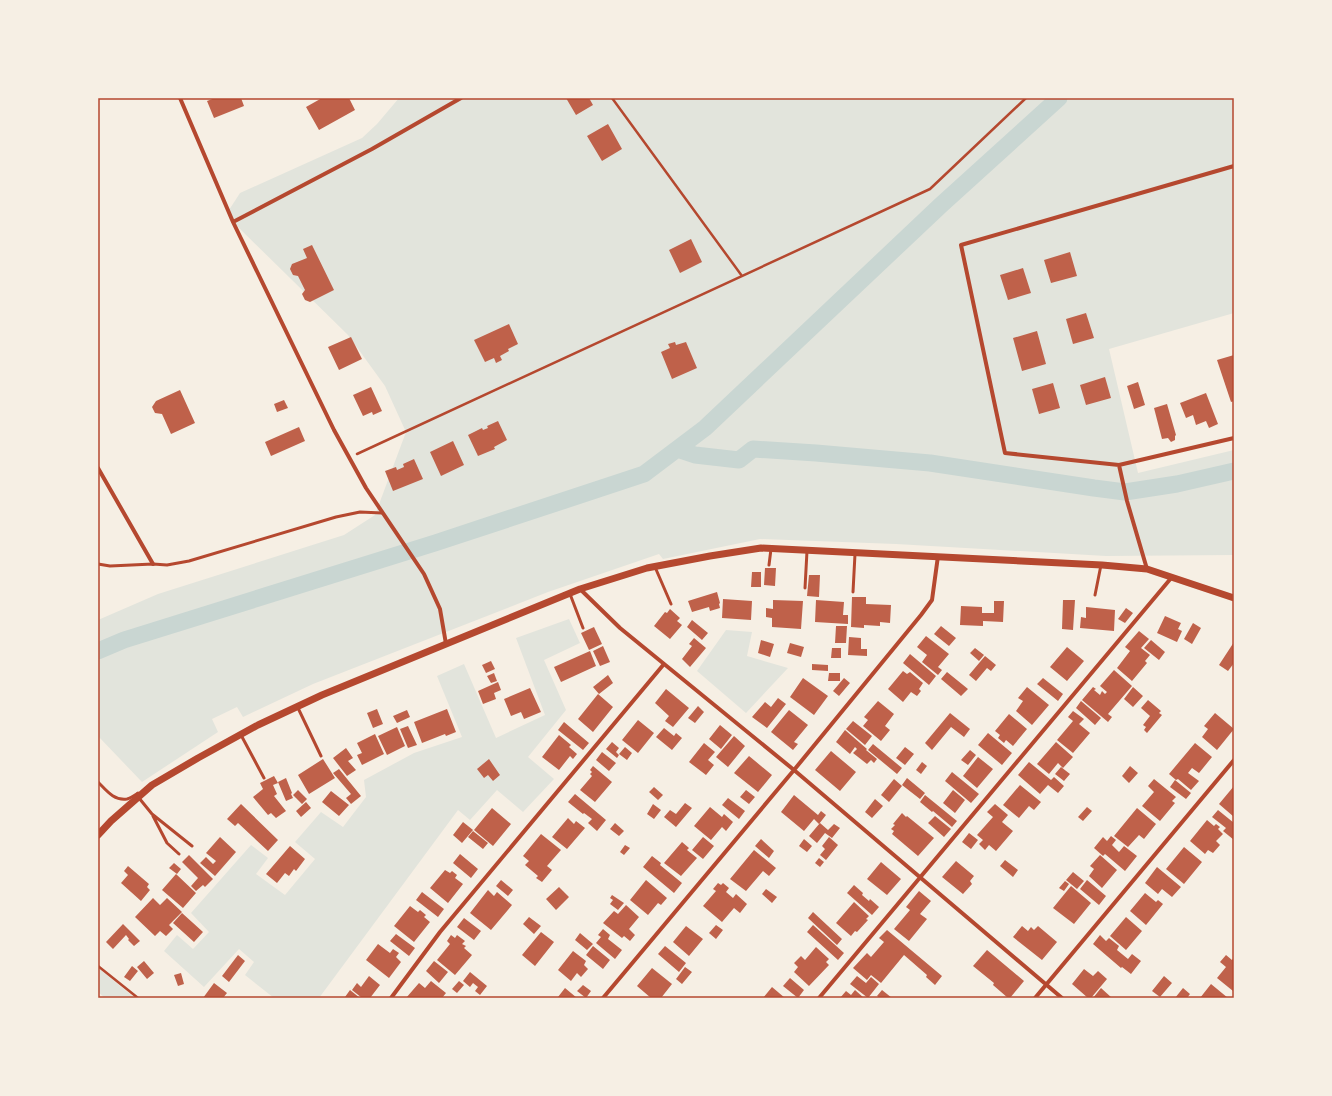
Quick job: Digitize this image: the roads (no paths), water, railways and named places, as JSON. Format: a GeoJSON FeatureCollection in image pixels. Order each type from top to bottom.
{"type":"FeatureCollection","features":[{"type":"Feature","properties":{"kind":"street"},"geometry":{"type":"LineString","coordinates":[[180,98],[233,222],[334,430],[382,513],[424,574],[440,609],[446,644]]}},
{"type":"Feature","properties":{"kind":"street"},"geometry":{"type":"LineString","coordinates":[[233,222],[372,149],[461,98]]}},
{"type":"Feature","properties":{"kind":"street"},"geometry":{"type":"LineString","coordinates":[[1234,166],[960,245],[1005,453],[1120,465],[1234,438]]}},
{"type":"Feature","properties":{"kind":"street"},"geometry":{"type":"LineString","coordinates":[[1120,465],[1127,501],[1147,569]]}},
{"type":"Feature","properties":{"kind":"street"},"geometry":{"type":"LineString","coordinates":[[98,468],[153,564]]}},
{"type":"Feature","properties":{"kind":"street"},"geometry":{"type":"LineString","coordinates":[[98,835],[111,821],[144,792],[198,758],[241,734],[297,706],[580,590],[655,566],[761,548],[1102,565],[1147,569],[1234,598]]}},
{"type":"Feature","properties":{"kind":"street"},"geometry":{"type":"LineString","coordinates":[[603,998],[794,770],[921,615],[932,600],[938,556]]}},
{"type":"Feature","properties":{"kind":"street"},"geometry":{"type":"LineString","coordinates":[[819,998],[1172,577]]}},
{"type":"Feature","properties":{"kind":"street"},"geometry":{"type":"LineString","coordinates":[[580,590],[620,628],[794,770],[1062,998]]}},
{"type":"Feature","properties":{"kind":"street"},"geometry":{"type":"LineString","coordinates":[[390,998],[440,932],[664,664]]}},
{"type":"Feature","properties":{"kind":"street"},"geometry":{"type":"LineString","coordinates":[[1035,998],[1234,760]]}},
{"type":"Feature","properties":{"kind":"lane"},"geometry":{"type":"LineString","coordinates":[[98,564],[110,566],[153,564],[167,565],[189,561],[336,517],[360,512],[382,513]]}},
{"type":"Feature","properties":{"kind":"lane"},"geometry":{"type":"LineString","coordinates":[[769,565],[771,549]]}},
{"type":"Feature","properties":{"kind":"lane"},"geometry":{"type":"LineString","coordinates":[[805,588],[807,550]]}},
{"type":"Feature","properties":{"kind":"lane"},"geometry":{"type":"LineString","coordinates":[[853,592],[855,553]]}},
{"type":"Feature","properties":{"kind":"lane"},"geometry":{"type":"LineString","coordinates":[[1095,595],[1102,565]]}},
{"type":"Feature","properties":{"kind":"lane"},"geometry":{"type":"LineString","coordinates":[[655,566],[671,604]]}},
{"type":"Feature","properties":{"kind":"lane"},"geometry":{"type":"LineString","coordinates":[[570,594],[583,628]]}},
{"type":"Feature","properties":{"kind":"lane"},"geometry":{"type":"LineString","coordinates":[[297,706],[321,756]]}},
{"type":"Feature","properties":{"kind":"lane"},"geometry":{"type":"LineString","coordinates":[[241,734],[264,778]]}},
{"type":"Feature","properties":{"kind":"lane"},"geometry":{"type":"LineString","coordinates":[[98,782],[110,794],[117,798],[127,799],[144,792]]}},
{"type":"Feature","properties":{"kind":"lane"},"geometry":{"type":"LineString","coordinates":[[138,797],[152,814],[192,846]]}},
{"type":"Feature","properties":{"kind":"lane"},"geometry":{"type":"LineString","coordinates":[[152,814],[167,843],[179,854]]}},
{"type":"Feature","properties":{"kind":"waterway"},"geometry":{"type":"LineString","coordinates":[[98,651],[124,640],[435,543],[644,474],[705,428],[941,205],[1059,98]]}},
{"type":"Feature","properties":{"kind":"waterway"},"geometry":{"type":"LineString","coordinates":[[679,448],[680,450],[695,455],[739,460],[753,449],[930,463],[1125,492],[1177,484],[1234,471]]}}]}
